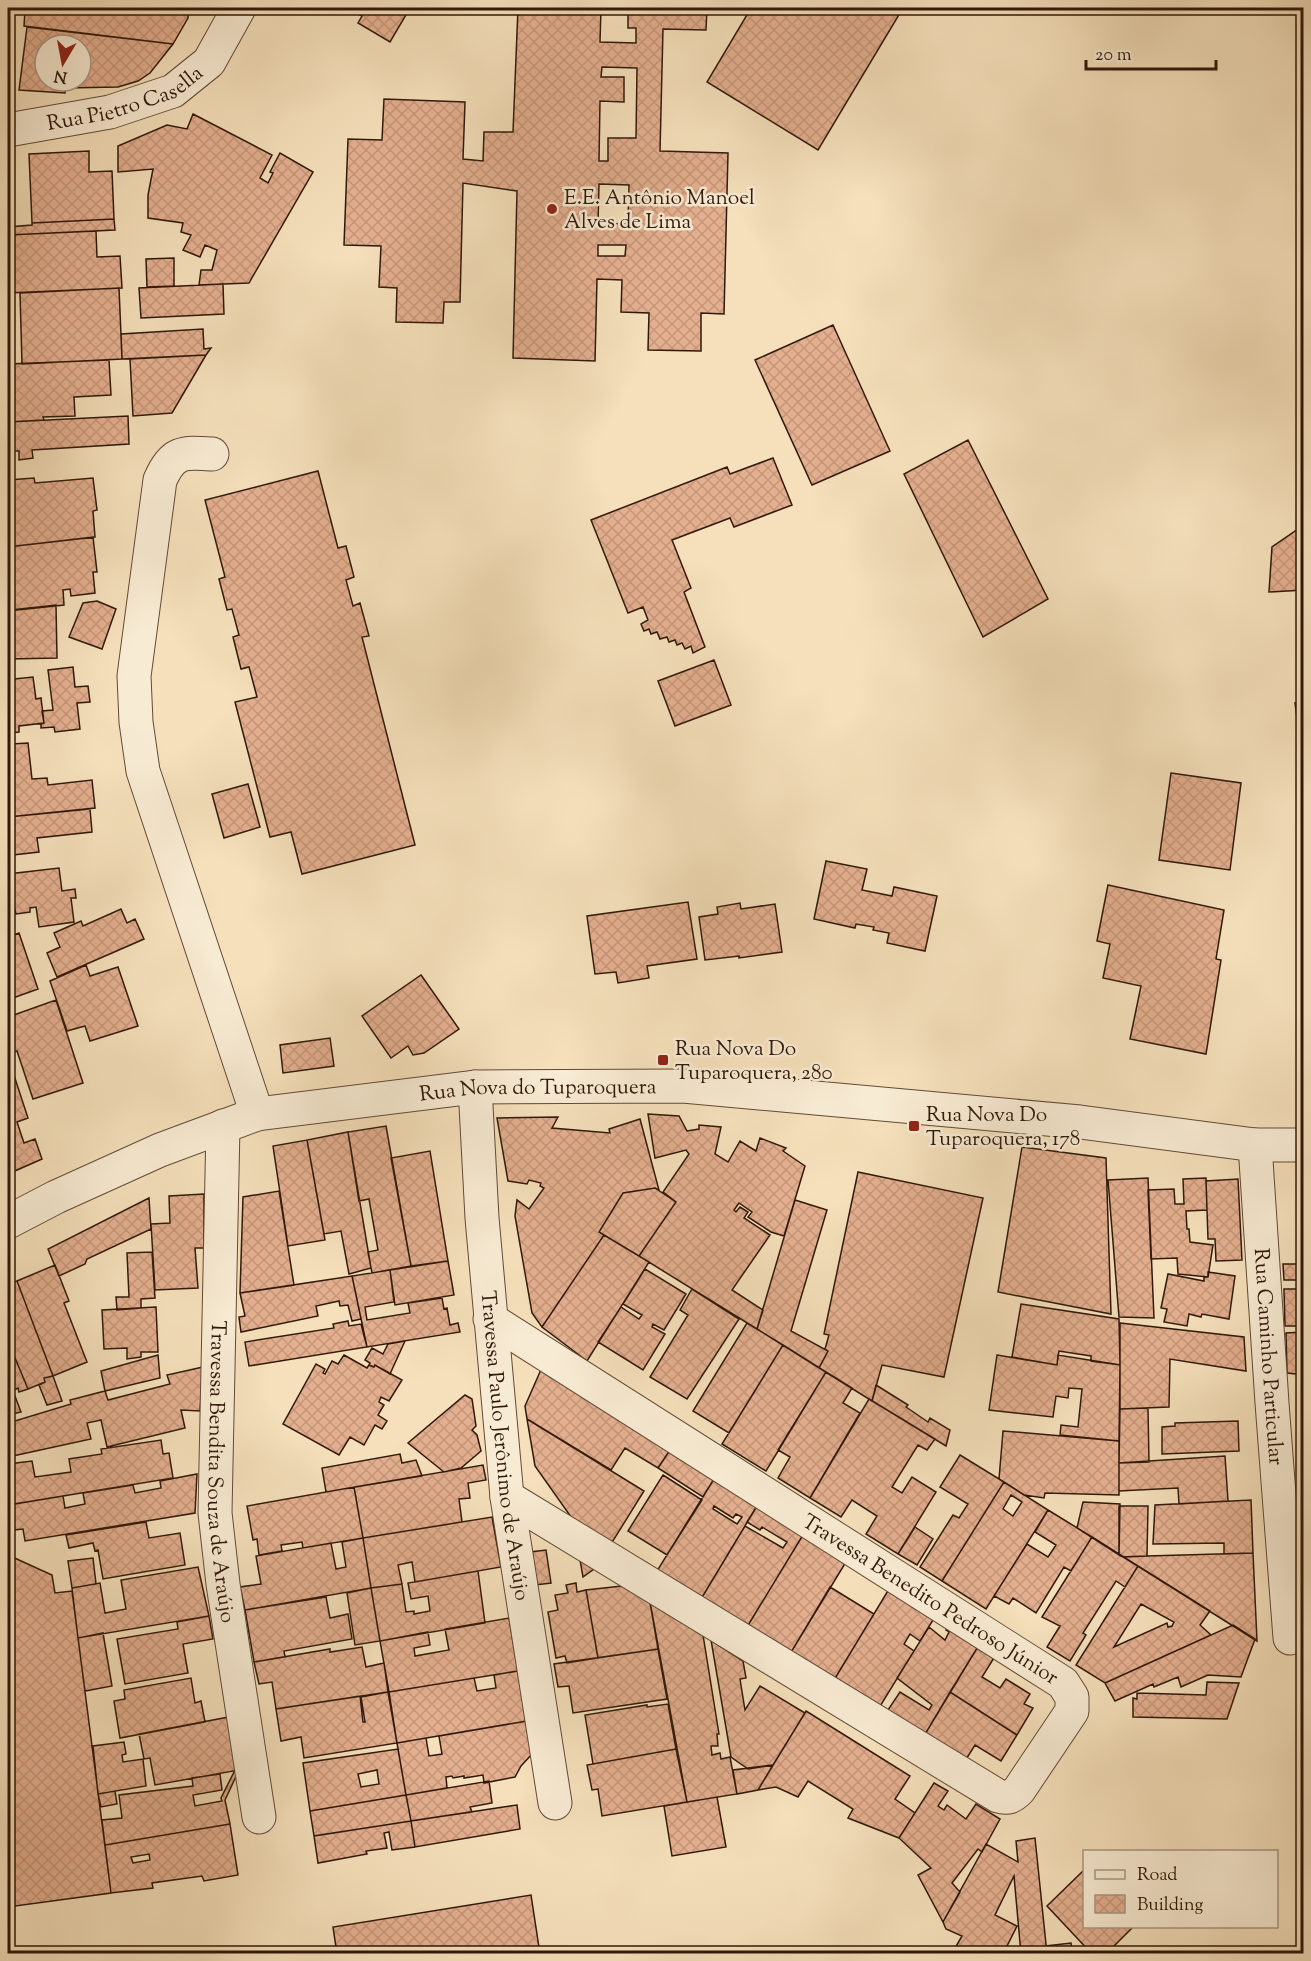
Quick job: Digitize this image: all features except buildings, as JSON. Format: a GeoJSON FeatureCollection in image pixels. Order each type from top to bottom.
{"type":"FeatureCollection","features":[{"type":"Feature","properties":{"kind":"street","name":"Rua Pietro Casella"},"geometry":{"type":"LineString","coordinates":[[8,130],[110,112],[173,91],[209,63],[239,8]]}},
{"type":"Feature","properties":{"kind":"street"},"geometry":{"type":"LineString","coordinates":[[212,454],[186,453],[176,457],[166,467],[160,480],[134,676],[136,722],[143,771],[257,1114]]}},
{"type":"Feature","properties":{"kind":"street","name":"Rua Nova do Tuparoquera"},"geometry":{"type":"LineString","coordinates":[[8,1222],[149,1154],[257,1114],[475,1087],[683,1086],[1080,1122],[1255,1145],[1304,1145]]}},
{"type":"Feature","properties":{"kind":"street","name":"Travessa Paulo Jerônimo de Araújo"},"geometry":{"type":"LineString","coordinates":[[475,1087],[482,1218],[507,1497],[555,1803]]}},
{"type":"Feature","properties":{"kind":"street","name":"Travessa Bendita Souza de Araújo"},"geometry":{"type":"LineString","coordinates":[[224,1126],[214,1513],[260,1817]]}},
{"type":"Feature","properties":{"kind":"street","name":"Rua Caminho Particular"},"geometry":{"type":"LineString","coordinates":[[1255,1145],[1290,1638]]}},
{"type":"Feature","properties":{"kind":"street","name":"Travessa Benedito Pedroso Júnior"},"geometry":{"type":"LineString","coordinates":[[490,1319],[1063,1683],[1072,1697],[1072,1711],[1014,1796],[1006,1799],[998,1796],[507,1497]]}},
{"type":"Feature","properties":{"kind":"place","name":"E.E. Antônio Manoel Alves de Lima"},"geometry":{"type":"Point","coordinates":[552,209]}},
{"type":"Feature","properties":{"kind":"place","name":"Rua Nova Do Tuparoquera, 280"},"geometry":{"type":"Point","coordinates":[663,1060]}},
{"type":"Feature","properties":{"kind":"place","name":"Rua Nova Do Tuparoquera, 178"},"geometry":{"type":"Point","coordinates":[914,1126]}}]}
